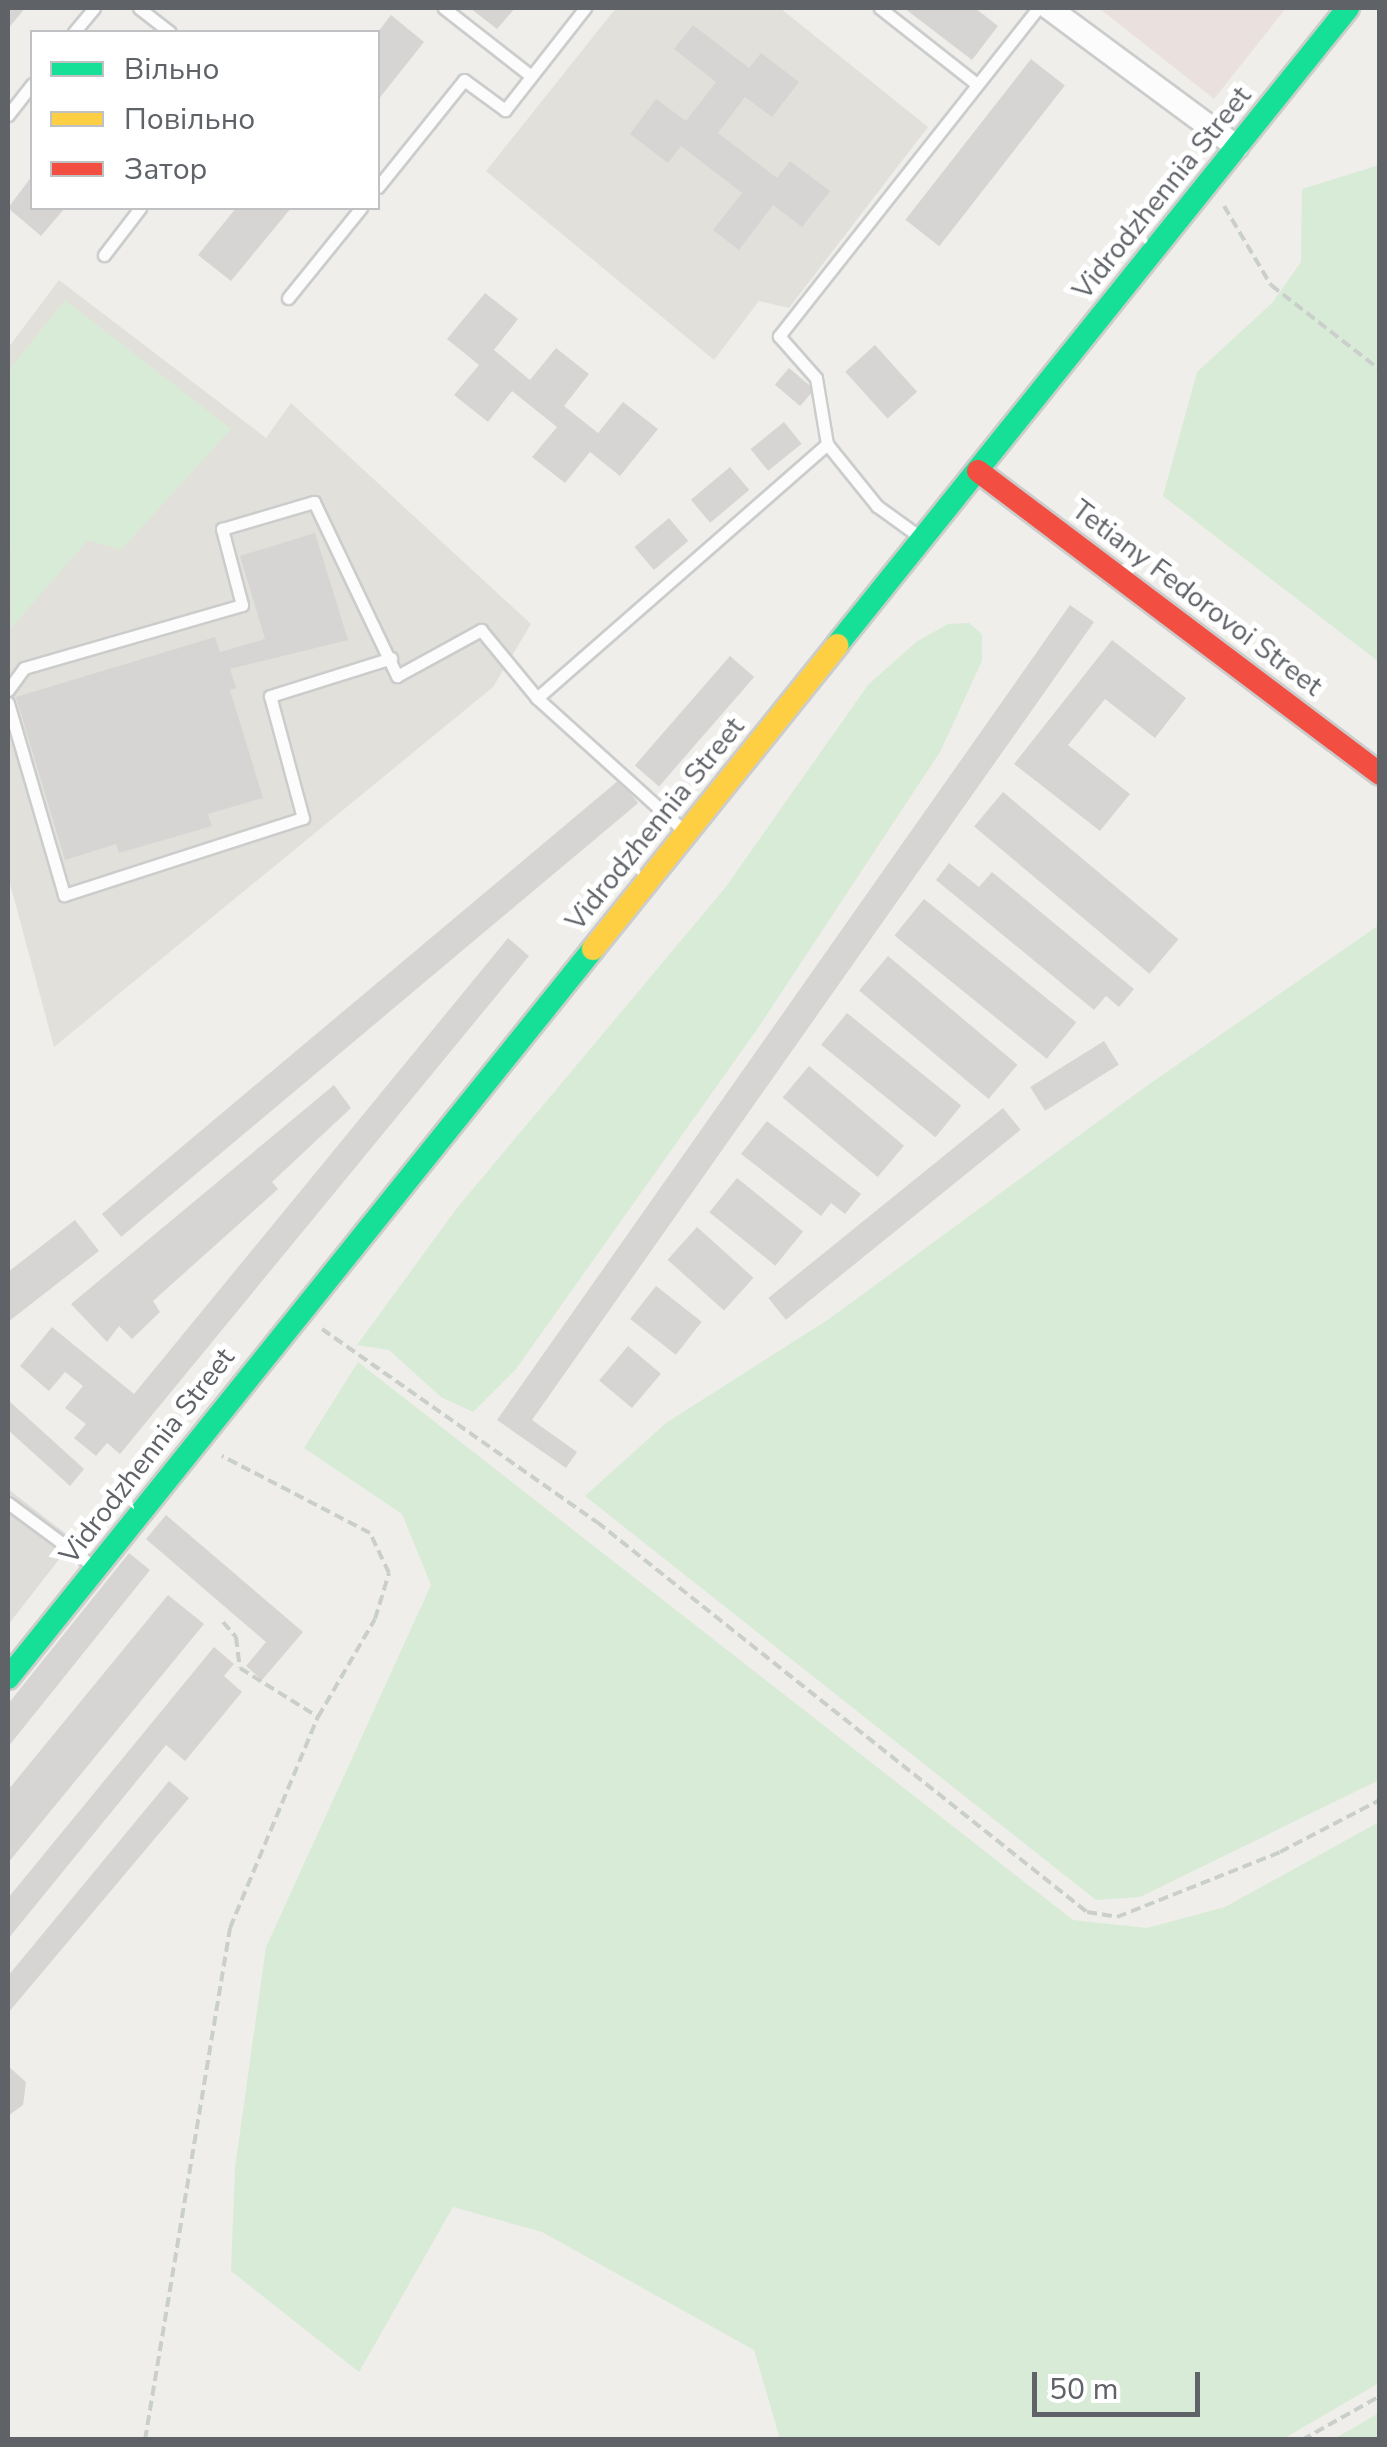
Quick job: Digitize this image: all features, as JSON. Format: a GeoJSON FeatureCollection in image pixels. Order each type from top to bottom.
{"type":"FeatureCollection","features":[{"type":"Feature","properties":{"kind":"street"},"geometry":{"type":"LineString","coordinates":[[1049,8],[1237,148]]}},
{"type":"Feature","properties":{"kind":"street","name":"Vidrodzhennia Street"},"geometry":{"type":"LineString","coordinates":[[8,1678],[1348,8]]}},
{"type":"Feature","properties":{"kind":"street","name":"Tetiany Fedorovoi Street"},"geometry":{"type":"LineString","coordinates":[[978,471],[1380,774]]}},
{"type":"Feature","properties":{"kind":"lane"},"geometry":{"type":"LineString","coordinates":[[76,30],[94,8]]}},
{"type":"Feature","properties":{"kind":"lane"},"geometry":{"type":"LineString","coordinates":[[139,8],[167,30]]}},
{"type":"Feature","properties":{"kind":"lane"},"geometry":{"type":"LineString","coordinates":[[444,8],[531,76]]}},
{"type":"Feature","properties":{"kind":"lane"},"geometry":{"type":"LineString","coordinates":[[380,184],[464,80],[505,110],[586,8]]}},
{"type":"Feature","properties":{"kind":"lane"},"geometry":{"type":"LineString","coordinates":[[880,8],[974,82]]}},
{"type":"Feature","properties":{"kind":"lane"},"geometry":{"type":"LineString","coordinates":[[923,539],[877,506],[827,444],[816,378],[779,336],[974,82],[1038,8]]}},
{"type":"Feature","properties":{"kind":"lane"},"geometry":{"type":"LineString","coordinates":[[8,115],[30,87]]}},
{"type":"Feature","properties":{"kind":"lane"},"geometry":{"type":"LineString","coordinates":[[104,255],[138,210]]}},
{"type":"Feature","properties":{"kind":"lane"},"geometry":{"type":"LineString","coordinates":[[288,298],[358,210]]}},
{"type":"Feature","properties":{"kind":"lane"},"geometry":{"type":"LineString","coordinates":[[537,698],[827,444]]}},
{"type":"Feature","properties":{"kind":"lane"},"geometry":{"type":"LineString","coordinates":[[8,690],[24,668],[242,606],[222,529],[314,502],[392,658],[397,676],[481,630],[537,698],[687,834]]}},
{"type":"Feature","properties":{"kind":"lane"},"geometry":{"type":"LineString","coordinates":[[8,703],[64,895],[303,818],[270,696],[392,658]]}},
{"type":"Feature","properties":{"kind":"lane"},"geometry":{"type":"LineString","coordinates":[[8,1503],[96,1569]]}},
{"type":"Feature","properties":{"kind":"path"},"geometry":{"type":"LineString","coordinates":[[1205,189],[1228,210],[1243,247],[1271,286],[1380,370]]}},
{"type":"Feature","properties":{"kind":"path"},"geometry":{"type":"LineString","coordinates":[[299,1312],[597,1522],[1087,1912],[1117,1917],[1280,1852],[1380,1800]]}},
{"type":"Feature","properties":{"kind":"path"},"geometry":{"type":"LineString","coordinates":[[145,2440],[230,1928],[318,1716],[388,1592],[384,1552],[341,1513],[195,1443]]}},
{"type":"Feature","properties":{"kind":"path"},"geometry":{"type":"LineString","coordinates":[[222,1622],[236,1637],[240,1668],[318,1716]]}},
{"type":"Feature","properties":{"kind":"path"},"geometry":{"type":"LineString","coordinates":[[1302,2440],[1380,2396]]}},
{"type":"Feature","properties":{"kind":"shaded area"},"geometry":{"type":"Polygon","coordinates":[[[616,8],[780,8],[928,127],[789,308],[759,301],[714,360],[486,171],[616,8]]]}},
{"type":"Feature","properties":{"kind":"shaded area"},"geometry":{"type":"Polygon","coordinates":[[[1099,8],[1286,8],[1214,99],[1099,8]]]}},
{"type":"Feature","properties":{"kind":"shaded area"},"geometry":{"type":"Polygon","coordinates":[[[59,280],[266,438],[291,403],[531,624],[493,687],[54,1047],[8,876],[8,348],[59,280]]]}},
{"type":"Feature","properties":{"kind":"shaded area"},"geometry":{"type":"Polygon","coordinates":[[[8,1489],[74,1540],[8,1625],[8,1489]]]}},
{"type":"Feature","properties":{"kind":"green space"},"geometry":{"type":"Polygon","coordinates":[[[1380,165],[1379,662],[1163,496],[1197,372],[1272,303],[1301,262],[1302,189],[1380,165]]]}},
{"type":"Feature","properties":{"kind":"green space"},"geometry":{"type":"Polygon","coordinates":[[[65,300],[231,429],[121,550],[88,540],[11,628],[8,371],[65,300]]]}},
{"type":"Feature","properties":{"kind":"green space"},"geometry":{"type":"Polygon","coordinates":[[[969,623],[982,634],[982,661],[940,752],[758,1028],[516,1369],[473,1412],[441,1397],[389,1350],[357,1345],[457,1208],[725,888],[868,685],[916,642],[948,624],[969,623]]]}},
{"type":"Feature","properties":{"kind":"green space"},"geometry":{"type":"Polygon","coordinates":[[[1379,925],[1379,1780],[1140,1897],[1096,1900],[585,1496],[666,1423],[829,1319],[1148,1085],[1379,925]]]}},
{"type":"Feature","properties":{"kind":"green space"},"geometry":{"type":"Polygon","coordinates":[[[358,1362],[1073,1920],[1147,1928],[1225,1907],[1379,1822],[1379,2383],[1283,2439],[780,2439],[754,2350],[542,2232],[453,2207],[359,2372],[231,2271],[235,2168],[266,1947],[431,1585],[402,1514],[304,1448],[358,1362]]]}},
{"type":"Feature","properties":{"kind":"green space"},"geometry":{"type":"Polygon","coordinates":[[[1379,2413],[1379,2439],[1334,2439],[1379,2413]]]}},
{"type":"Feature","properties":{"kind":"building"},"geometry":{"type":"Polygon","coordinates":[[[8,8],[25,8],[8,29],[8,8]]]}},
{"type":"Feature","properties":{"kind":"building"},"geometry":{"type":"Polygon","coordinates":[[[470,8],[515,8],[497,29],[470,8]]]}},
{"type":"Feature","properties":{"kind":"building"},"geometry":{"type":"Polygon","coordinates":[[[904,8],[975,8],[998,26],[972,60],[904,8]]]}},
{"type":"Feature","properties":{"kind":"building"},"geometry":{"type":"Polygon","coordinates":[[[391,15],[424,42],[380,97],[380,30],[391,15]]]}},
{"type":"Feature","properties":{"kind":"building"},"geometry":{"type":"Polygon","coordinates":[[[693,25],[749,68],[761,53],[799,82],[772,117],[745,97],[718,133],[777,178],[790,161],[830,191],[802,227],[773,205],[739,250],[713,230],[742,193],[681,146],[668,163],[630,134],[656,99],[686,121],[716,82],[674,49],[693,25]]]}},
{"type":"Feature","properties":{"kind":"building"},"geometry":{"type":"Polygon","coordinates":[[[1031,59],[1065,85],[939,246],[905,220],[1031,59]]]}},
{"type":"Feature","properties":{"kind":"building"},"geometry":{"type":"Polygon","coordinates":[[[30,179],[30,210],[63,210],[41,236],[8,208],[30,179]]]}},
{"type":"Feature","properties":{"kind":"building"},"geometry":{"type":"Polygon","coordinates":[[[234,210],[289,210],[231,281],[198,255],[234,210]]]}},
{"type":"Feature","properties":{"kind":"building"},"geometry":{"type":"Polygon","coordinates":[[[485,293],[518,319],[494,350],[530,380],[556,348],[589,374],[564,406],[598,433],[623,402],[658,429],[620,476],[590,452],[565,483],[532,457],[557,427],[512,391],[488,422],[454,395],[479,365],[447,339],[485,293]]]}},
{"type":"Feature","properties":{"kind":"building"},"geometry":{"type":"Polygon","coordinates":[[[875,345],[917,392],[887,419],[845,372],[875,345]]]}},
{"type":"Feature","properties":{"kind":"building"},"geometry":{"type":"Polygon","coordinates":[[[789,368],[814,389],[800,406],[775,385],[789,368]]]}},
{"type":"Feature","properties":{"kind":"building"},"geometry":{"type":"Polygon","coordinates":[[[784,422],[802,444],[768,471],[751,449],[784,422]]]}},
{"type":"Feature","properties":{"kind":"building"},"geometry":{"type":"Polygon","coordinates":[[[730,467],[749,490],[710,523],[691,500],[730,467]]]}},
{"type":"Feature","properties":{"kind":"building"},"geometry":{"type":"Polygon","coordinates":[[[669,518],[688,541],[654,570],[635,547],[669,518]]]}},
{"type":"Feature","properties":{"kind":"building"},"geometry":{"type":"Polygon","coordinates":[[[315,533],[348,640],[230,669],[236,688],[230,690],[263,798],[208,814],[212,826],[119,853],[116,844],[65,860],[16,697],[215,637],[220,652],[265,639],[240,556],[315,533]]]}},
{"type":"Feature","properties":{"kind":"building"},"geometry":{"type":"Polygon","coordinates":[[[1070,605],[1094,622],[532,1420],[577,1452],[566,1468],[497,1420],[1070,605]]]}},
{"type":"Feature","properties":{"kind":"building"},"geometry":{"type":"Polygon","coordinates":[[[1112,640],[1186,698],[1155,738],[1105,699],[1068,745],[1130,794],[1100,831],[1014,764],[1112,640]]]}},
{"type":"Feature","properties":{"kind":"building"},"geometry":{"type":"Polygon","coordinates":[[[730,656],[754,677],[659,786],[635,765],[730,656]]]}},
{"type":"Feature","properties":{"kind":"building"},"geometry":{"type":"Polygon","coordinates":[[[619,780],[638,803],[121,1237],[102,1214],[619,780]]]}},
{"type":"Feature","properties":{"kind":"building"},"geometry":{"type":"Polygon","coordinates":[[[1003,792],[1178,939],[1149,974],[974,826],[1003,792]]]}},
{"type":"Feature","properties":{"kind":"building"},"geometry":{"type":"Polygon","coordinates":[[[949,863],[979,887],[992,872],[1134,989],[1119,1007],[1106,996],[1094,1010],[936,880],[949,863]]]}},
{"type":"Feature","properties":{"kind":"building"},"geometry":{"type":"Polygon","coordinates":[[[924,899],[1076,1022],[1047,1059],[894,936],[924,899]]]}},
{"type":"Feature","properties":{"kind":"building"},"geometry":{"type":"Polygon","coordinates":[[[508,938],[529,956],[120,1454],[107,1443],[96,1456],[74,1438],[86,1424],[65,1408],[83,1386],[65,1372],[49,1391],[20,1366],[52,1327],[134,1394],[508,938]]]}},
{"type":"Feature","properties":{"kind":"building"},"geometry":{"type":"Polygon","coordinates":[[[888,956],[1017,1065],[989,1099],[859,990],[888,956]]]}},
{"type":"Feature","properties":{"kind":"building"},"geometry":{"type":"Polygon","coordinates":[[[847,1013],[961,1106],[935,1137],[821,1045],[847,1013]]]}},
{"type":"Feature","properties":{"kind":"building"},"geometry":{"type":"Polygon","coordinates":[[[1104,1041],[1119,1065],[1045,1111],[1030,1087],[1104,1041]]]}},
{"type":"Feature","properties":{"kind":"building"},"geometry":{"type":"Polygon","coordinates":[[[809,1066],[904,1146],[878,1177],[783,1097],[809,1066]]]}},
{"type":"Feature","properties":{"kind":"building"},"geometry":{"type":"Polygon","coordinates":[[[334,1085],[351,1108],[272,1182],[278,1189],[153,1301],[160,1312],[132,1339],[119,1326],[107,1342],[71,1304],[334,1085]]]}},
{"type":"Feature","properties":{"kind":"building"},"geometry":{"type":"Polygon","coordinates":[[[1003,1108],[1021,1130],[786,1320],[768,1298],[1003,1108]]]}},
{"type":"Feature","properties":{"kind":"building"},"geometry":{"type":"Polygon","coordinates":[[[767,1121],[861,1194],[845,1214],[831,1203],[821,1216],[741,1154],[767,1121]]]}},
{"type":"Feature","properties":{"kind":"building"},"geometry":{"type":"Polygon","coordinates":[[[737,1178],[803,1231],[775,1266],[709,1212],[737,1178]]]}},
{"type":"Feature","properties":{"kind":"building"},"geometry":{"type":"Polygon","coordinates":[[[75,1220],[99,1251],[8,1322],[8,1272],[75,1220]]]}},
{"type":"Feature","properties":{"kind":"building"},"geometry":{"type":"Polygon","coordinates":[[[697,1227],[753,1278],[724,1311],[668,1260],[697,1227]]]}},
{"type":"Feature","properties":{"kind":"building"},"geometry":{"type":"Polygon","coordinates":[[[656,1286],[702,1322],[676,1355],[630,1319],[656,1286]]]}},
{"type":"Feature","properties":{"kind":"building"},"geometry":{"type":"Polygon","coordinates":[[[628,1346],[661,1374],[632,1408],[599,1380],[628,1346]]]}},
{"type":"Feature","properties":{"kind":"building"},"geometry":{"type":"Polygon","coordinates":[[[8,1400],[84,1469],[70,1486],[8,1430],[8,1400]]]}},
{"type":"Feature","properties":{"kind":"building"},"geometry":{"type":"Polygon","coordinates":[[[166,1515],[303,1632],[262,1680],[246,1666],[266,1642],[146,1539],[166,1515]]]}},
{"type":"Feature","properties":{"kind":"building"},"geometry":{"type":"Polygon","coordinates":[[[129,1553],[150,1570],[8,1747],[8,1704],[129,1553]]]}},
{"type":"Feature","properties":{"kind":"building"},"geometry":{"type":"Polygon","coordinates":[[[168,1595],[204,1624],[8,1863],[8,1790],[168,1595]]]}},
{"type":"Feature","properties":{"kind":"building"},"geometry":{"type":"Polygon","coordinates":[[[214,1647],[234,1664],[224,1676],[242,1692],[185,1761],[166,1745],[8,1939],[8,1898],[214,1647]]]}},
{"type":"Feature","properties":{"kind":"building"},"geometry":{"type":"Polygon","coordinates":[[[169,1781],[189,1798],[8,2013],[8,1976],[169,1781]]]}},
{"type":"Feature","properties":{"kind":"building"},"geometry":{"type":"Polygon","coordinates":[[[8,2066],[26,2082],[23,2105],[8,2116],[8,2066]]]}},
{"type":"Feature","properties":{"kind":"traffic: fast"},"geometry":{"type":"LineString","coordinates":[[837,645],[1348,8]]}},
{"type":"Feature","properties":{"kind":"traffic: fast"},"geometry":{"type":"LineString","coordinates":[[8,1678],[593,949]]}},
{"type":"Feature","properties":{"kind":"traffic: slow"},"geometry":{"type":"LineString","coordinates":[[593,949],[837,645]]}},
{"type":"Feature","properties":{"kind":"traffic: jam"},"geometry":{"type":"LineString","coordinates":[[978,471],[1380,774]]}}]}
